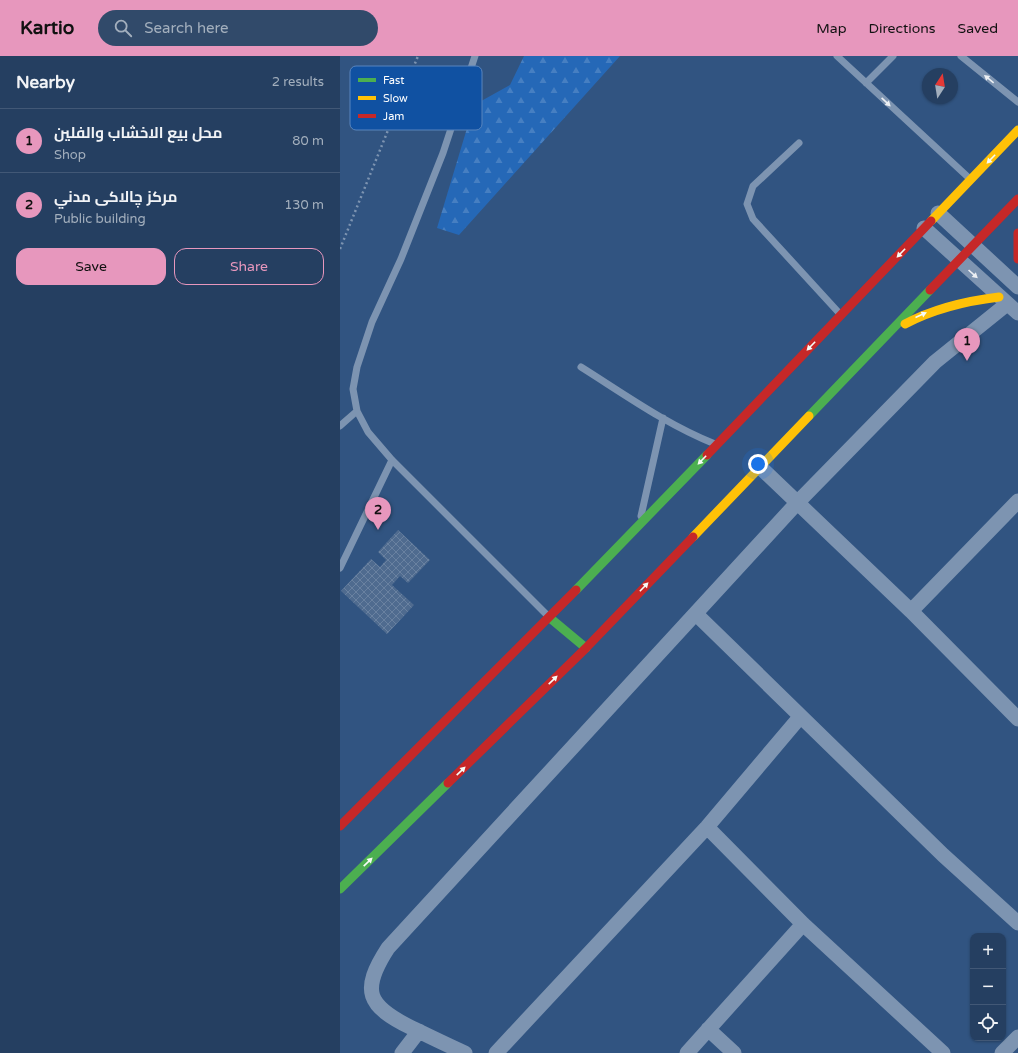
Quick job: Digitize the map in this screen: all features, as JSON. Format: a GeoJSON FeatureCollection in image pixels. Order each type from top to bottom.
{"type":"FeatureCollection","features":[{"type":"Feature","properties":{"kind":"main road"},"geometry":{"type":"LineString","coordinates":[[340,826],[550,618],[1018,130]]}},
{"type":"Feature","properties":{"kind":"main road"},"geometry":{"type":"LineString","coordinates":[[340,889],[586,648],[1018,199]]}},
{"type":"Feature","properties":{"kind":"main road"},"geometry":{"type":"LineString","coordinates":[[1018,232],[1018,259]]}},
{"type":"Feature","properties":{"kind":"main road"},"geometry":{"type":"LineString","coordinates":[[887,334],[920,316],[947,305],[973,300],[1008,305]]}},
{"type":"Feature","properties":{"kind":"main road"},"geometry":{"type":"LineString","coordinates":[[550,618],[586,648]]}},
{"type":"Feature","properties":{"kind":"street"},"geometry":{"type":"LineString","coordinates":[[938,213],[1018,287]]}},
{"type":"Feature","properties":{"kind":"street"},"geometry":{"type":"LineString","coordinates":[[465,1053],[380,1010],[374,1000],[371,988],[372,977],[376,965],[409,922],[696,614],[797,503],[935,362],[1008,305],[924,228]]}},
{"type":"Feature","properties":{"kind":"street"},"geometry":{"type":"LineString","coordinates":[[760,466],[910,611],[1018,719]]}},
{"type":"Feature","properties":{"kind":"street"},"geometry":{"type":"LineString","coordinates":[[910,611],[1015,510]]}},
{"type":"Feature","properties":{"kind":"street"},"geometry":{"type":"LineString","coordinates":[[696,614],[800,717],[944,855],[1018,923]]}},
{"type":"Feature","properties":{"kind":"street"},"geometry":{"type":"LineString","coordinates":[[496,1053],[707,827],[800,717]]}},
{"type":"Feature","properties":{"kind":"street"},"geometry":{"type":"LineString","coordinates":[[707,827],[803,924],[943,1053]]}},
{"type":"Feature","properties":{"kind":"street"},"geometry":{"type":"LineString","coordinates":[[687,1053],[803,924]]}},
{"type":"Feature","properties":{"kind":"street"},"geometry":{"type":"LineString","coordinates":[[708,1029],[734,1053]]}},
{"type":"Feature","properties":{"kind":"street"},"geometry":{"type":"LineString","coordinates":[[402,1053],[419,1031]]}},
{"type":"Feature","properties":{"kind":"street"},"geometry":{"type":"LineString","coordinates":[[1002,1053],[1018,1036]]}},
{"type":"Feature","properties":{"kind":"lane"},"geometry":{"type":"LineString","coordinates":[[472,66],[475,56]]}},
{"type":"Feature","properties":{"kind":"lane"},"geometry":{"type":"LineString","coordinates":[[837,56],[971,180]]}},
{"type":"Feature","properties":{"kind":"lane"},"geometry":{"type":"LineString","coordinates":[[866,83],[893,56]]}},
{"type":"Feature","properties":{"kind":"lane"},"geometry":{"type":"LineString","coordinates":[[960,56],[1018,102]]}},
{"type":"Feature","properties":{"kind":"lane"},"geometry":{"type":"LineString","coordinates":[[449,130],[401,259],[372,322],[357,367],[353,389],[357,411],[368,432],[392,460],[550,618]]}},
{"type":"Feature","properties":{"kind":"lane"},"geometry":{"type":"LineString","coordinates":[[799,143],[753,186],[748,204],[753,219],[841,315]]}},
{"type":"Feature","properties":{"kind":"lane"},"geometry":{"type":"LineString","coordinates":[[581,367],[694,436],[716,445]]}},
{"type":"Feature","properties":{"kind":"lane"},"geometry":{"type":"LineString","coordinates":[[340,426],[357,411]]}},
{"type":"Feature","properties":{"kind":"lane"},"geometry":{"type":"LineString","coordinates":[[638,527],[663,418]]}},
{"type":"Feature","properties":{"kind":"lane"},"geometry":{"type":"LineString","coordinates":[[340,568],[392,460]]}},
{"type":"Feature","properties":{"kind":"path"},"geometry":{"type":"LineString","coordinates":[[414,66],[418,56]]}},
{"type":"Feature","properties":{"kind":"path"},"geometry":{"type":"LineString","coordinates":[[340,248],[388,130]]}},
{"type":"Feature","properties":{"kind":"green space"},"geometry":{"type":"Polygon","coordinates":[[[524,56],[620,56],[459,235],[437,228],[466,130],[482,130],[482,101],[510,85],[524,56]]]}},
{"type":"Feature","properties":{"kind":"building"},"geometry":{"type":"Polygon","coordinates":[[[398,530],[430,560],[408,583],[400,576],[392,585],[414,605],[387,634],[341,591],[371,559],[380,567],[386,560],[378,552],[398,530]]]}},
{"type":"Feature","properties":{"kind":"traffic: fast"},"geometry":{"type":"LineString","coordinates":[[809,416],[930,290]]}},
{"type":"Feature","properties":{"kind":"traffic: fast"},"geometry":{"type":"LineString","coordinates":[[576,590],[707,455]]}},
{"type":"Feature","properties":{"kind":"traffic: fast"},"geometry":{"type":"LineString","coordinates":[[550,618],[586,648]]}},
{"type":"Feature","properties":{"kind":"traffic: fast"},"geometry":{"type":"LineString","coordinates":[[340,889],[448,783]]}},
{"type":"Feature","properties":{"kind":"traffic: slow"},"geometry":{"type":"LineString","coordinates":[[931,221],[1018,130]]}},
{"type":"Feature","properties":{"kind":"traffic: slow"},"geometry":{"type":"LineString","coordinates":[[905,324],[939,309],[999,297]]}},
{"type":"Feature","properties":{"kind":"traffic: slow"},"geometry":{"type":"LineString","coordinates":[[693,537],[809,416]]}},
{"type":"Feature","properties":{"kind":"traffic: jam"},"geometry":{"type":"LineString","coordinates":[[930,290],[1018,199]]}},
{"type":"Feature","properties":{"kind":"traffic: jam"},"geometry":{"type":"LineString","coordinates":[[707,455],[931,221]]}},
{"type":"Feature","properties":{"kind":"traffic: jam"},"geometry":{"type":"LineString","coordinates":[[1018,233],[1018,259]]}},
{"type":"Feature","properties":{"kind":"traffic: jam"},"geometry":{"type":"LineString","coordinates":[[448,783],[586,648],[693,537]]}},
{"type":"Feature","properties":{"kind":"traffic: jam"},"geometry":{"type":"LineString","coordinates":[[340,826],[576,590]]}},
{"type":"Feature","properties":{"kind":"place","name":"محل بيع الاخشاب والفلين"},"geometry":{"type":"Point","coordinates":[967,361]}},
{"type":"Feature","properties":{"kind":"place","name":"مركز چالاکى مدني"},"geometry":{"type":"Point","coordinates":[378,530]}}]}
